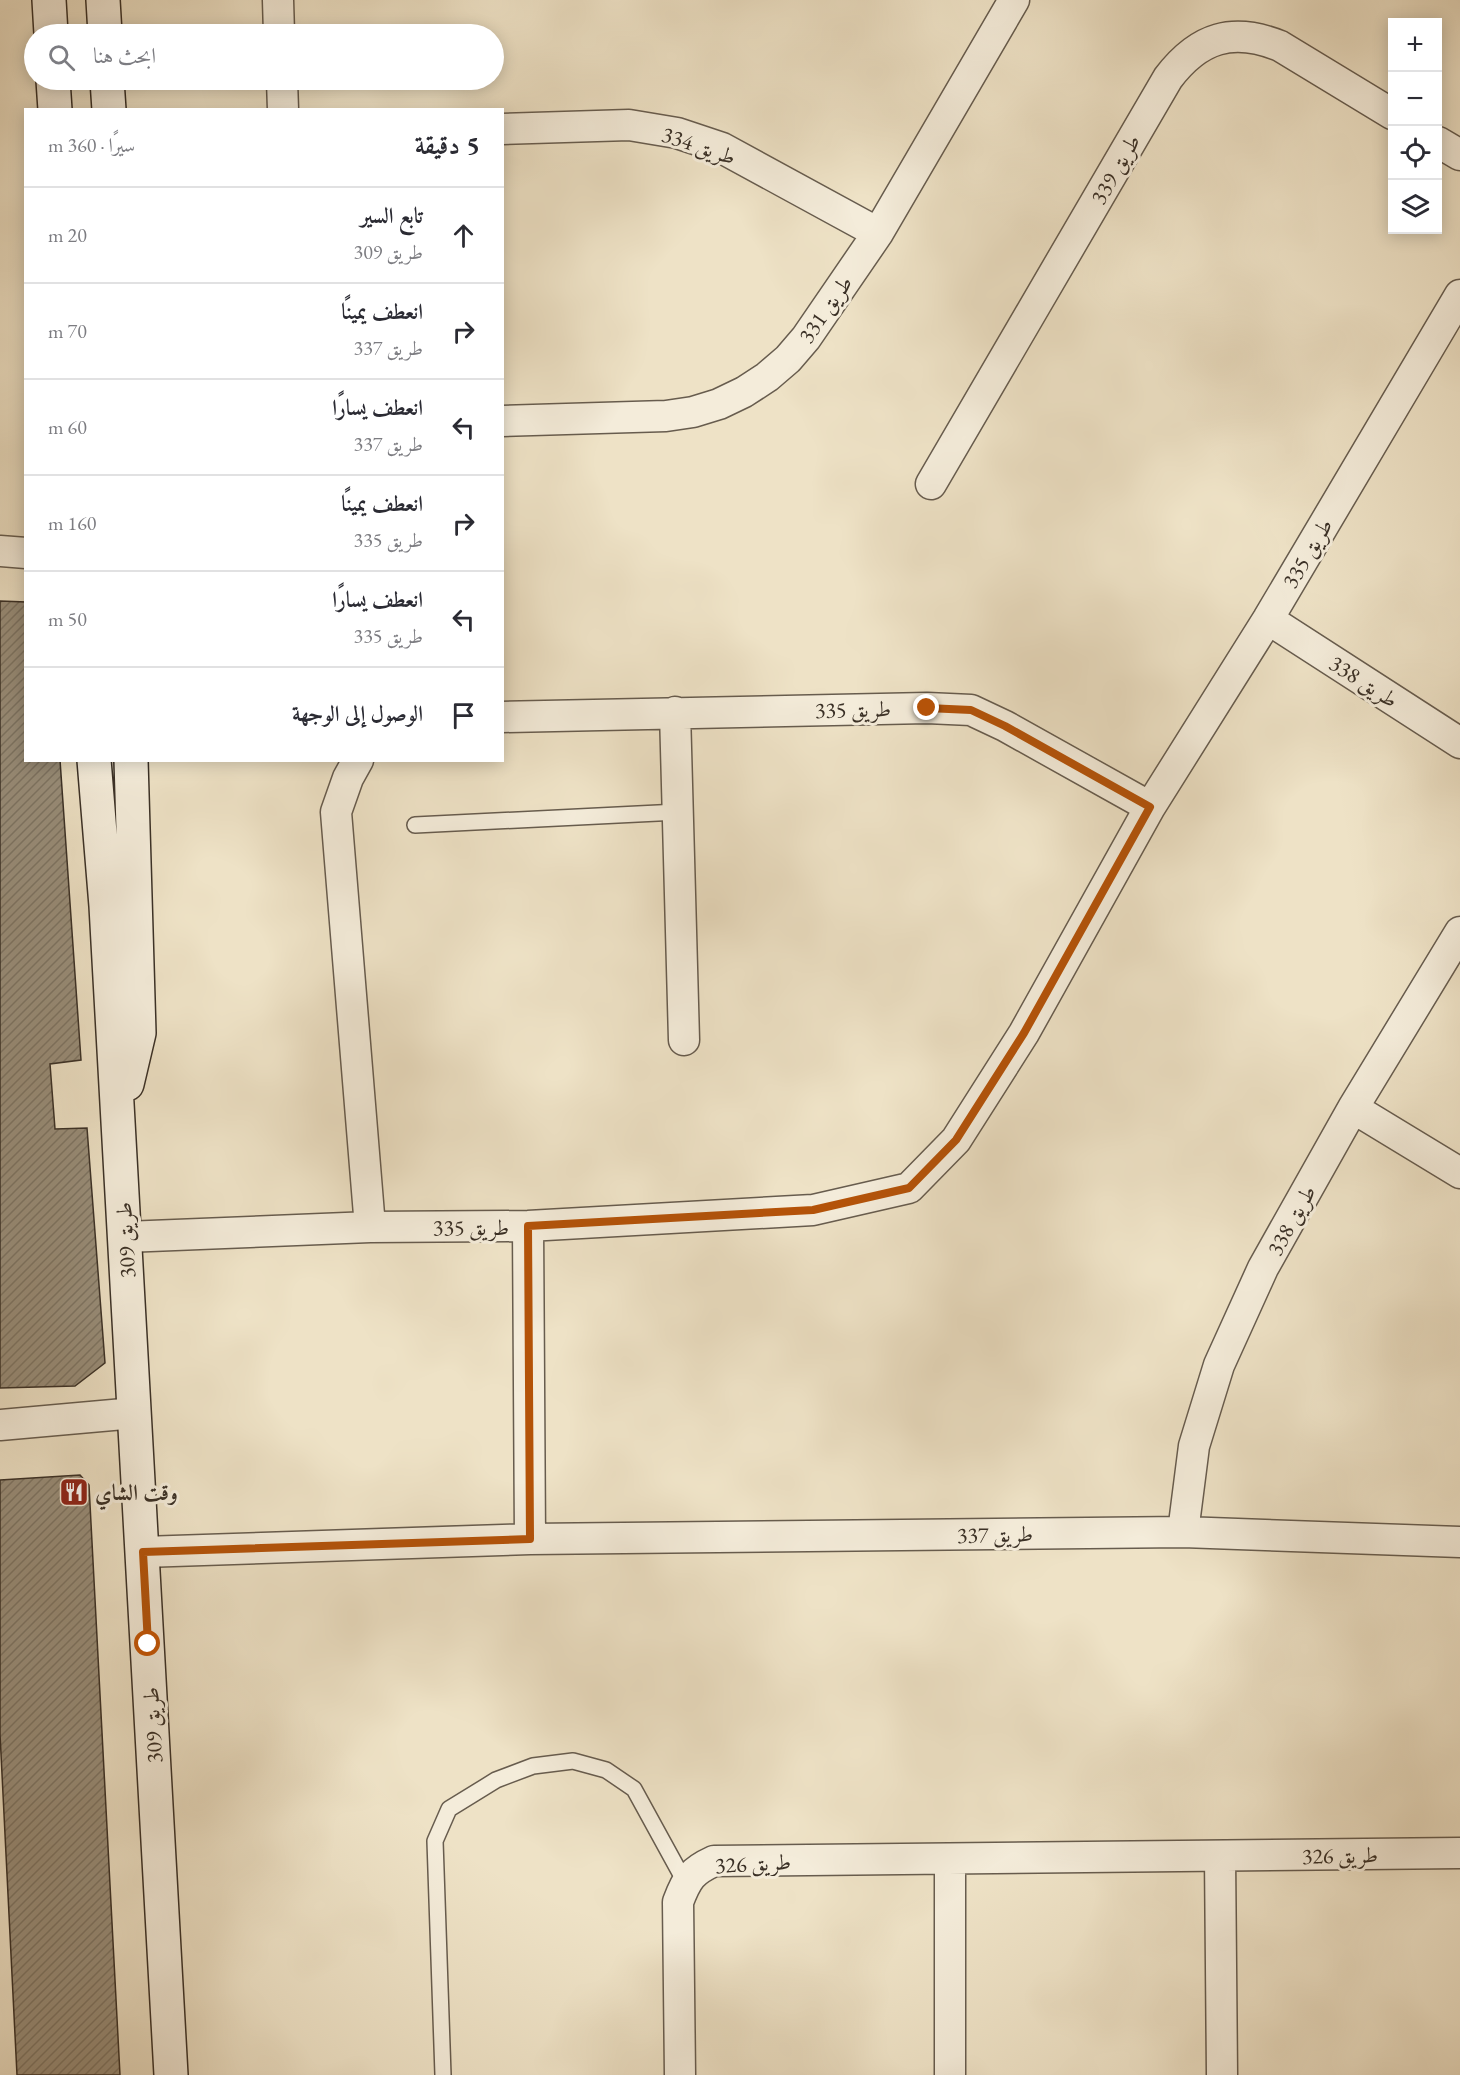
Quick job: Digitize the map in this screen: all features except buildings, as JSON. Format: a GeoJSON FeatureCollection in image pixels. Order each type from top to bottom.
{"type":"FeatureCollection","features":[{"type":"Feature","properties":{"kind":"street"},"geometry":{"type":"LineString","coordinates":[[50,0],[51,24]]}},
{"type":"Feature","properties":{"kind":"street"},"geometry":{"type":"LineString","coordinates":[[103,0],[104,24]]}},
{"type":"Feature","properties":{"kind":"street"},"geometry":{"type":"LineString","coordinates":[[278,0],[279,24]]}},
{"type":"Feature","properties":{"kind":"street","name":"طريق 331"},"geometry":{"type":"LineString","coordinates":[[504,421],[666,416],[693,412],[719,404],[744,392],[774,371],[806,338],[878,233],[1014,0]]}},
{"type":"Feature","properties":{"kind":"street","name":"طريق 339"},"geometry":{"type":"LineString","coordinates":[[930,484],[1168,78],[1181,61],[1198,48],[1218,39],[1239,36],[1261,38],[1280,46],[1388,112]]}},
{"type":"Feature","properties":{"kind":"street"},"geometry":{"type":"LineString","coordinates":[[54,90],[55,108]]}},
{"type":"Feature","properties":{"kind":"street"},"geometry":{"type":"LineString","coordinates":[[108,90],[109,108]]}},
{"type":"Feature","properties":{"kind":"street"},"geometry":{"type":"LineString","coordinates":[[282,90],[283,108]]}},
{"type":"Feature","properties":{"kind":"street","name":"طريق 334"},"geometry":{"type":"LineString","coordinates":[[504,129],[629,125],[677,133],[722,147],[878,233]]}},
{"type":"Feature","properties":{"kind":"street"},"geometry":{"type":"LineString","coordinates":[[1442,144],[1460,155]]}},
{"type":"Feature","properties":{"kind":"street","name":"طريق 335"},"geometry":{"type":"LineString","coordinates":[[125,1237],[370,1227],[528,1226],[813,1210],[909,1188],[956,1140],[1018,1043],[1150,807],[1268,620],[1460,295]]}},
{"type":"Feature","properties":{"kind":"street"},"geometry":{"type":"LineString","coordinates":[[0,551],[24,553]]}},
{"type":"Feature","properties":{"kind":"street","name":"طريق 338"},"geometry":{"type":"LineString","coordinates":[[1268,620],[1460,742]]}},
{"type":"Feature","properties":{"kind":"street","name":"طريق 335"},"geometry":{"type":"LineString","coordinates":[[504,717],[927,708],[971,710],[1005,726],[1150,807]]}},
{"type":"Feature","properties":{"kind":"street"},"geometry":{"type":"LineString","coordinates":[[675,712],[684,1040]]}},
{"type":"Feature","properties":{"kind":"street","name":"طريق 309"},"geometry":{"type":"LineString","coordinates":[[94,762],[106,906],[171,2075]]}},
{"type":"Feature","properties":{"kind":"street","name":"طريق 309"},"geometry":{"type":"LineString","coordinates":[[118,1124],[139,1033],[131,762]]}},
{"type":"Feature","properties":{"kind":"street"},"geometry":{"type":"LineString","coordinates":[[357,762],[348,777],[336,812],[370,1227]]}},
{"type":"Feature","properties":{"kind":"street","name":"طريق 338"},"geometry":{"type":"LineString","coordinates":[[1183,1532],[1194,1446],[1219,1365],[1263,1268],[1353,1108],[1460,932]]}},
{"type":"Feature","properties":{"kind":"street"},"geometry":{"type":"LineString","coordinates":[[1353,1108],[1460,1173]]}},
{"type":"Feature","properties":{"kind":"street"},"geometry":{"type":"LineString","coordinates":[[528,1226],[530,1539]]}},
{"type":"Feature","properties":{"kind":"street"},"geometry":{"type":"LineString","coordinates":[[0,1425],[135,1413]]}},
{"type":"Feature","properties":{"kind":"street","name":"طريق 337"},"geometry":{"type":"LineString","coordinates":[[143,1552],[530,1539],[1183,1532],[1460,1542]]}},
{"type":"Feature","properties":{"kind":"street","name":"طريق 326"},"geometry":{"type":"LineString","coordinates":[[680,2075],[678,1902],[685,1882],[697,1869],[714,1861],[1460,1853]]}},
{"type":"Feature","properties":{"kind":"street"},"geometry":{"type":"LineString","coordinates":[[1220,1856],[1222,2075]]}},
{"type":"Feature","properties":{"kind":"street"},"geometry":{"type":"LineString","coordinates":[[950,1860],[950,2075]]}},
{"type":"Feature","properties":{"kind":"lane"},"geometry":{"type":"LineString","coordinates":[[415,825],[678,812]]}},
{"type":"Feature","properties":{"kind":"lane"},"geometry":{"type":"LineString","coordinates":[[443,2075],[435,1841],[449,1809],[496,1780],[533,1766],[573,1761],[606,1770],[634,1789],[685,1882]]}},
{"type":"Feature","properties":{"kind":"place","name":"وقت الشاي"},"geometry":{"type":"Point","coordinates":[74,1492]}},
{"type":"Feature","properties":{"kind":"route"},"geometry":{"type":"LineString","coordinates":[[148,1644],[143,1552],[530,1539],[528,1226],[813,1210],[909,1188],[956,1140],[1024,1033],[1150,807],[1005,726],[971,710],[927,708]]}}]}
